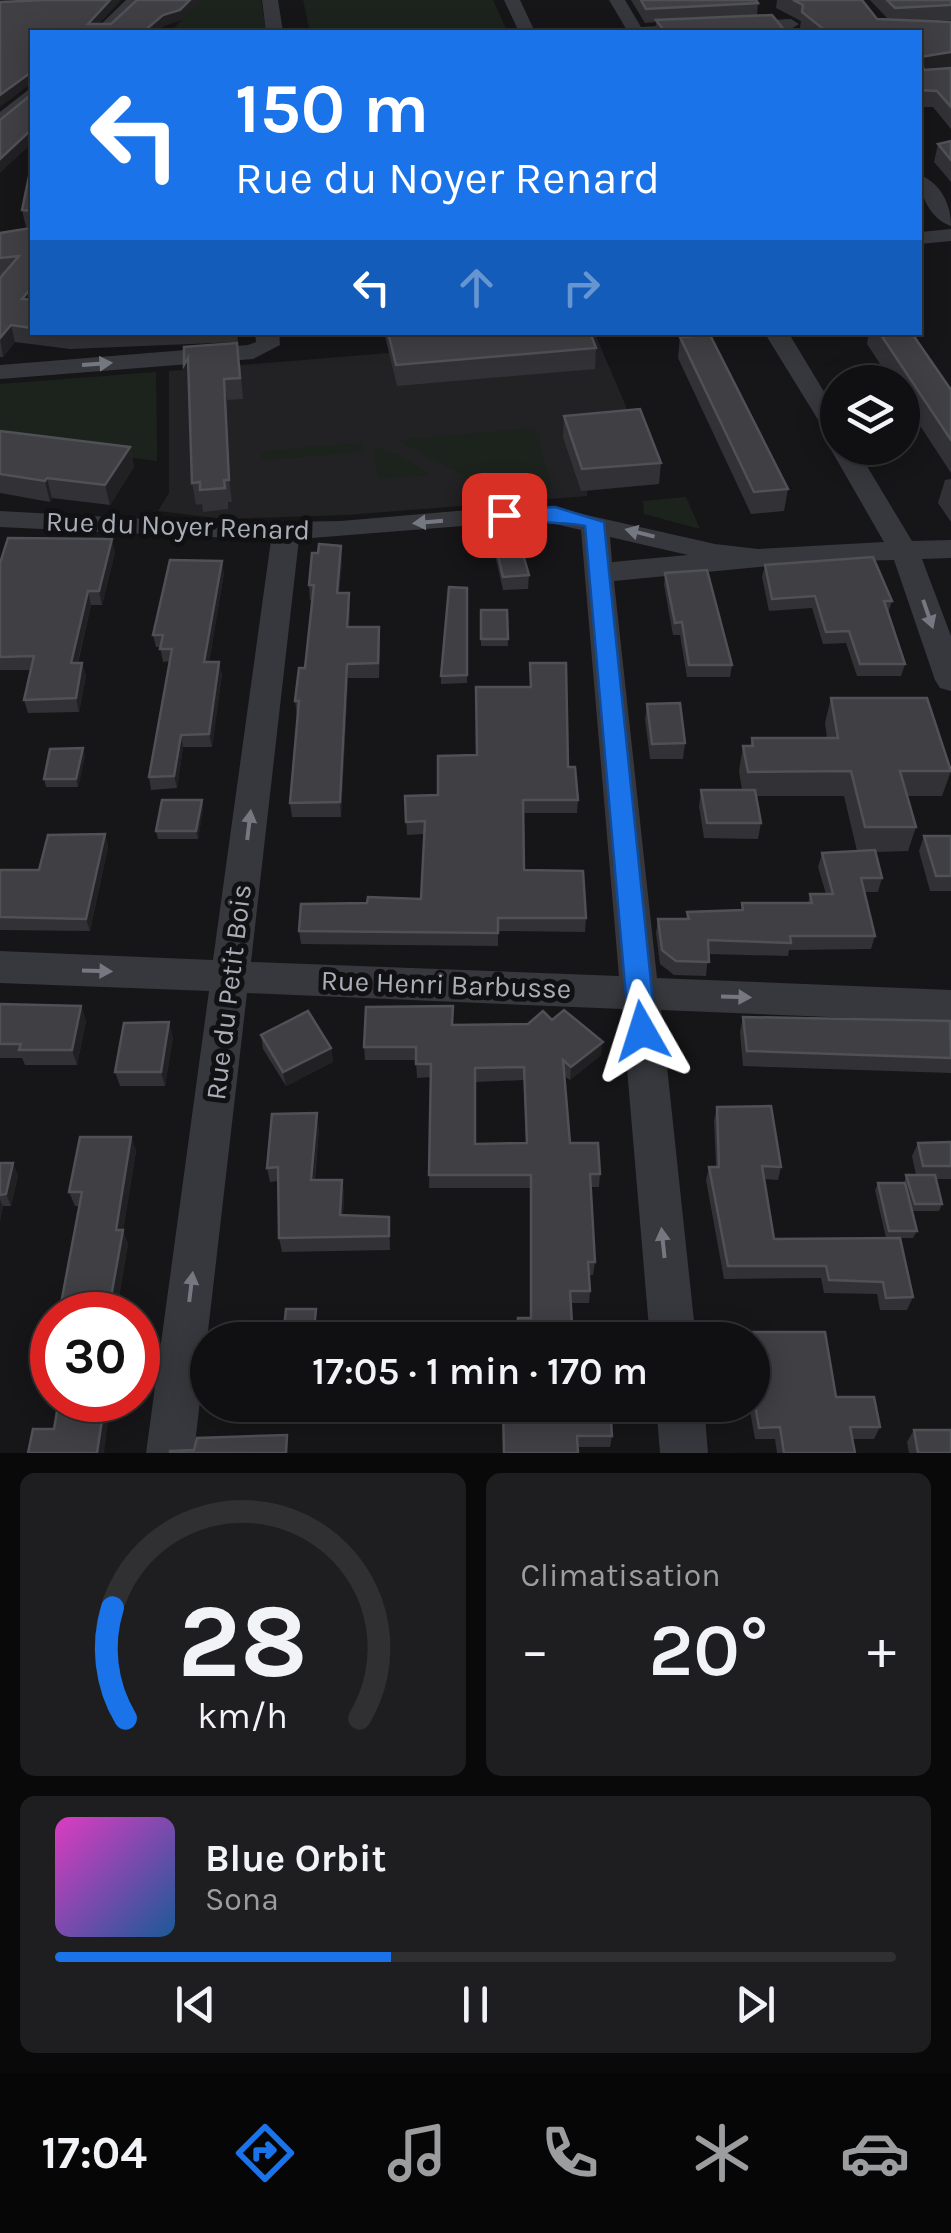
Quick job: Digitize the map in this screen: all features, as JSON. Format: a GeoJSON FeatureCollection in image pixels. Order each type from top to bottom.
{"type":"FeatureCollection","features":[{"type":"Feature","properties":{"kind":"street"},"geometry":{"type":"LineString","coordinates":[[103,30],[136,0]]}},
{"type":"Feature","properties":{"kind":"street"},"geometry":{"type":"LineString","coordinates":[[270,0],[276,30]]}},
{"type":"Feature","properties":{"kind":"street"},"geometry":{"type":"LineString","coordinates":[[512,0],[526,30]]}},
{"type":"Feature","properties":{"kind":"street"},"geometry":{"type":"LineString","coordinates":[[617,0],[635,30]]}},
{"type":"Feature","properties":{"kind":"street"},"geometry":{"type":"LineString","coordinates":[[771,0],[795,28]]}},
{"type":"Feature","properties":{"kind":"street"},"geometry":{"type":"LineString","coordinates":[[716,30],[795,28]]}},
{"type":"Feature","properties":{"kind":"street"},"geometry":{"type":"LineString","coordinates":[[0,122],[30,95]]}},
{"type":"Feature","properties":{"kind":"street"},"geometry":{"type":"LineString","coordinates":[[922,184],[951,220]]}},
{"type":"Feature","properties":{"kind":"street"},"geometry":{"type":"LineString","coordinates":[[922,238],[951,236]]}},
{"type":"Feature","properties":{"kind":"street"},"geometry":{"type":"LineString","coordinates":[[0,372],[253,352],[268,345],[267,335]]}},
{"type":"Feature","properties":{"kind":"street"},"geometry":{"type":"LineString","coordinates":[[778,335],[820,407]]}},
{"type":"Feature","properties":{"kind":"street"},"geometry":{"type":"LineString","coordinates":[[854,465],[902,548],[951,680]]}},
{"type":"Feature","properties":{"kind":"street","name":"Rue du Noyer Renard"},"geometry":{"type":"LineString","coordinates":[[0,519],[219,532],[286,531],[538,512],[715,553],[754,557]]}},
{"type":"Feature","properties":{"kind":"street"},"geometry":{"type":"LineString","coordinates":[[594,522],[671,1322]]}},
{"type":"Feature","properties":{"kind":"street","name":"Rue du Petit Bois"},"geometry":{"type":"LineString","coordinates":[[170,1453],[286,531]]}},
{"type":"Feature","properties":{"kind":"street"},"geometry":{"type":"LineString","coordinates":[[598,573],[754,557],[902,548],[951,550]]}},
{"type":"Feature","properties":{"kind":"street","name":"Rue Henri Barbusse"},"geometry":{"type":"LineString","coordinates":[[0,967],[951,1006]]}},
{"type":"Feature","properties":{"kind":"street"},"geometry":{"type":"LineString","coordinates":[[681,1422],[684,1453]]}},
{"type":"Feature","properties":{"kind":"shaded area"},"geometry":{"type":"Polygon","coordinates":[[[202,0],[261,0],[266,30],[172,30],[202,0]]]}},
{"type":"Feature","properties":{"kind":"shaded area"},"geometry":{"type":"Polygon","coordinates":[[[303,0],[493,0],[507,30],[310,30],[303,0]]]}},
{"type":"Feature","properties":{"kind":"shaded area"},"geometry":{"type":"Polygon","coordinates":[[[596,336],[659,484],[587,491],[587,496],[347,515],[224,519],[158,511],[169,493],[169,371],[596,336]]]}},
{"type":"Feature","properties":{"kind":"shaded area"},"geometry":{"type":"Polygon","coordinates":[[[156,372],[157,461],[0,441],[0,384],[156,372]]]}},
{"type":"Feature","properties":{"kind":"shaded area"},"geometry":{"type":"Polygon","coordinates":[[[534,428],[553,489],[480,484],[397,440],[534,428]]]}},
{"type":"Feature","properties":{"kind":"shaded area"},"geometry":{"type":"Polygon","coordinates":[[[361,443],[362,452],[262,460],[261,451],[361,443]]]}},
{"type":"Feature","properties":{"kind":"shaded area"},"geometry":{"type":"Polygon","coordinates":[[[377,448],[404,458],[430,475],[378,479],[373,452],[377,448]]]}},
{"type":"Feature","properties":{"kind":"shaded area"},"geometry":{"type":"Polygon","coordinates":[[[686,497],[700,529],[644,514],[643,501],[686,497]]]}},
{"type":"Feature","properties":{"kind":"building"},"geometry":{"type":"Polygon","coordinates":[[[110,0],[88,24],[111,24],[137,0],[190,0],[180,10],[163,15],[145,30],[30,30],[30,73],[0,95],[0,2],[110,0]]]}},
{"type":"Feature","properties":{"kind":"building"},"geometry":{"type":"Polygon","coordinates":[[[641,0],[756,0],[758,3],[646,9],[641,0]]]}},
{"type":"Feature","properties":{"kind":"building"},"geometry":{"type":"Polygon","coordinates":[[[793,0],[862,0],[877,19],[951,22],[951,52],[922,57],[922,30],[824,30],[802,12],[803,5],[793,0]]]}},
{"type":"Feature","properties":{"kind":"building"},"geometry":{"type":"Polygon","coordinates":[[[887,0],[951,0],[951,5],[895,8],[887,0]]]}},
{"type":"Feature","properties":{"kind":"building"},"geometry":{"type":"Polygon","coordinates":[[[772,15],[784,30],[664,30],[656,20],[772,15]]]}},
{"type":"Feature","properties":{"kind":"building"},"geometry":{"type":"Polygon","coordinates":[[[922,64],[924,70],[951,68],[951,107],[937,91],[922,90],[922,64]]]}},
{"type":"Feature","properties":{"kind":"building"},"geometry":{"type":"Polygon","coordinates":[[[30,96],[30,131],[0,159],[0,120],[30,96]]]}},
{"type":"Feature","properties":{"kind":"building"},"geometry":{"type":"Polygon","coordinates":[[[951,141],[951,160],[938,144],[951,141]]]}},
{"type":"Feature","properties":{"kind":"building"},"geometry":{"type":"Polygon","coordinates":[[[30,172],[30,211],[22,210],[30,172]]]}},
{"type":"Feature","properties":{"kind":"building"},"geometry":{"type":"Polygon","coordinates":[[[30,228],[30,289],[22,299],[30,300],[30,328],[11,325],[0,338],[0,278],[19,256],[0,258],[0,233],[30,228]]]}},
{"type":"Feature","properties":{"kind":"building"},"geometry":{"type":"Polygon","coordinates":[[[389,335],[591,335],[596,348],[396,365],[389,335]]]}},
{"type":"Feature","properties":{"kind":"building"},"geometry":{"type":"Polygon","coordinates":[[[710,335],[788,489],[754,492],[680,337],[710,335]]]}},
{"type":"Feature","properties":{"kind":"building"},"geometry":{"type":"Polygon","coordinates":[[[881,335],[913,335],[951,390],[951,440],[920,394],[920,365],[901,365],[881,335]]]}},
{"type":"Feature","properties":{"kind":"building"},"geometry":{"type":"Polygon","coordinates":[[[237,343],[240,378],[224,379],[229,480],[224,480],[225,488],[200,490],[200,482],[192,483],[188,358],[184,365],[184,347],[237,343]]]}},
{"type":"Feature","properties":{"kind":"building"},"geometry":{"type":"Polygon","coordinates":[[[640,409],[661,463],[582,469],[564,416],[640,409]]]}},
{"type":"Feature","properties":{"kind":"building"},"geometry":{"type":"Polygon","coordinates":[[[0,431],[130,447],[105,485],[47,478],[45,481],[0,474],[0,431]]]}},
{"type":"Feature","properties":{"kind":"building"},"geometry":{"type":"Polygon","coordinates":[[[513,519],[529,575],[503,577],[490,521],[513,519]]]}},
{"type":"Feature","properties":{"kind":"building"},"geometry":{"type":"Polygon","coordinates":[[[8,538],[112,539],[99,591],[88,591],[71,663],[82,663],[76,698],[24,700],[34,656],[0,657],[0,563],[8,538]]]}},
{"type":"Feature","properties":{"kind":"building"},"geometry":{"type":"Polygon","coordinates":[[[319,544],[341,546],[337,593],[349,593],[347,627],[379,627],[378,663],[347,664],[340,802],[290,803],[299,701],[295,701],[299,668],[305,668],[314,585],[309,585],[312,553],[318,553],[319,544]]]}},
{"type":"Feature","properties":{"kind":"building"},"geometry":{"type":"Polygon","coordinates":[[[873,557],[892,601],[884,601],[905,664],[860,664],[849,631],[826,632],[815,596],[772,599],[765,565],[873,557]]]}},
{"type":"Feature","properties":{"kind":"building"},"geometry":{"type":"Polygon","coordinates":[[[170,560],[222,561],[204,662],[219,662],[209,734],[181,735],[174,776],[149,777],[172,649],[160,649],[163,635],[153,635],[170,560]]]}},
{"type":"Feature","properties":{"kind":"building"},"geometry":{"type":"Polygon","coordinates":[[[707,570],[732,665],[689,665],[682,622],[675,623],[665,573],[707,570]]]}},
{"type":"Feature","properties":{"kind":"building"},"geometry":{"type":"Polygon","coordinates":[[[449,587],[467,588],[467,675],[441,676],[449,587]]]}},
{"type":"Feature","properties":{"kind":"building"},"geometry":{"type":"Polygon","coordinates":[[[481,610],[507,610],[508,639],[481,639],[481,610]]]}},
{"type":"Feature","properties":{"kind":"building"},"geometry":{"type":"Polygon","coordinates":[[[530,663],[566,663],[568,767],[575,767],[578,800],[523,800],[524,870],[583,871],[586,918],[498,918],[498,933],[299,931],[301,904],[367,903],[368,897],[421,899],[425,821],[406,822],[405,796],[438,795],[438,756],[477,755],[476,687],[531,687],[530,663]]]}},
{"type":"Feature","properties":{"kind":"building"},"geometry":{"type":"Polygon","coordinates":[[[831,698],[927,698],[951,771],[900,771],[916,827],[865,827],[851,771],[748,772],[743,746],[753,746],[752,738],[838,738],[831,698]]]}},
{"type":"Feature","properties":{"kind":"building"},"geometry":{"type":"Polygon","coordinates":[[[680,703],[685,743],[652,744],[647,704],[680,703]]]}},
{"type":"Feature","properties":{"kind":"building"},"geometry":{"type":"Polygon","coordinates":[[[83,748],[76,779],[44,779],[50,749],[83,748]]]}},
{"type":"Feature","properties":{"kind":"building"},"geometry":{"type":"Polygon","coordinates":[[[701,790],[755,790],[761,823],[707,823],[701,790]]]}},
{"type":"Feature","properties":{"kind":"building"},"geometry":{"type":"Polygon","coordinates":[[[162,800],[202,800],[196,831],[156,831],[162,800]]]}},
{"type":"Feature","properties":{"kind":"building"},"geometry":{"type":"Polygon","coordinates":[[[105,834],[86,919],[0,917],[0,870],[39,870],[48,835],[105,834]]]}},
{"type":"Feature","properties":{"kind":"building"},"geometry":{"type":"Polygon","coordinates":[[[924,836],[951,836],[951,876],[936,876],[924,836]]]}},
{"type":"Feature","properties":{"kind":"building"},"geometry":{"type":"Polygon","coordinates":[[[875,850],[882,878],[861,878],[875,936],[790,936],[791,943],[708,940],[709,962],[676,961],[662,950],[658,919],[689,919],[687,912],[743,910],[742,903],[812,903],[810,894],[833,894],[822,853],[875,850]]]}},
{"type":"Feature","properties":{"kind":"building"},"geometry":{"type":"Polygon","coordinates":[[[0,1004],[81,1006],[72,1050],[19,1050],[21,1044],[0,1044],[0,1004]]]}},
{"type":"Feature","properties":{"kind":"building"},"geometry":{"type":"Polygon","coordinates":[[[453,1006],[452,1025],[528,1024],[543,1011],[552,1020],[564,1010],[603,1042],[571,1067],[563,1060],[570,1143],[598,1143],[600,1174],[590,1174],[595,1262],[588,1262],[590,1291],[570,1291],[572,1322],[518,1322],[518,1318],[531,1318],[531,1175],[429,1175],[431,1064],[416,1064],[416,1047],[364,1047],[366,1007],[453,1006]],[[524,1067],[475,1068],[475,1144],[527,1143],[524,1067]]]}},
{"type":"Feature","properties":{"kind":"building"},"geometry":{"type":"Polygon","coordinates":[[[308,1011],[331,1048],[283,1072],[261,1035],[308,1011]]]}},
{"type":"Feature","properties":{"kind":"building"},"geometry":{"type":"Polygon","coordinates":[[[743,1017],[950,1021],[951,1058],[747,1051],[743,1017]]]}},
{"type":"Feature","properties":{"kind":"building"},"geometry":{"type":"Polygon","coordinates":[[[169,1022],[161,1072],[115,1072],[124,1023],[169,1022]]]}},
{"type":"Feature","properties":{"kind":"building"},"geometry":{"type":"Polygon","coordinates":[[[771,1106],[781,1167],[762,1166],[774,1239],[900,1238],[913,1297],[886,1298],[883,1282],[829,1280],[826,1266],[728,1266],[709,1167],[719,1167],[717,1107],[771,1106]]]}},
{"type":"Feature","properties":{"kind":"building"},"geometry":{"type":"Polygon","coordinates":[[[317,1113],[311,1180],[342,1180],[340,1215],[389,1217],[389,1236],[279,1238],[278,1167],[267,1168],[272,1114],[317,1113]]]}},
{"type":"Feature","properties":{"kind":"building"},"geometry":{"type":"Polygon","coordinates":[[[80,1137],[131,1137],[116,1230],[123,1230],[112,1292],[63,1292],[82,1192],[69,1192],[80,1137]]]}},
{"type":"Feature","properties":{"kind":"building"},"geometry":{"type":"Polygon","coordinates":[[[951,1142],[951,1166],[923,1166],[918,1143],[951,1142]]]}},
{"type":"Feature","properties":{"kind":"building"},"geometry":{"type":"Polygon","coordinates":[[[0,1163],[13,1163],[6,1194],[0,1195],[0,1163]]]}},
{"type":"Feature","properties":{"kind":"building"},"geometry":{"type":"Polygon","coordinates":[[[906,1175],[935,1175],[942,1204],[915,1204],[906,1175]]]}},
{"type":"Feature","properties":{"kind":"building"},"geometry":{"type":"Polygon","coordinates":[[[878,1183],[905,1183],[917,1231],[889,1231],[878,1183]]]}},
{"type":"Feature","properties":{"kind":"building"},"geometry":{"type":"Polygon","coordinates":[[[286,1309],[316,1309],[315,1322],[285,1322],[286,1309]]]}},
{"type":"Feature","properties":{"kind":"building"},"geometry":{"type":"Polygon","coordinates":[[[770,1332],[825,1332],[836,1397],[874,1397],[880,1427],[850,1427],[855,1453],[784,1453],[780,1427],[759,1428],[758,1422],[770,1422],[770,1332]]]}},
{"type":"Feature","properties":{"kind":"building"},"geometry":{"type":"Polygon","coordinates":[[[55,1422],[102,1422],[97,1453],[28,1453],[33,1429],[54,1429],[55,1422]]]}},
{"type":"Feature","properties":{"kind":"building"},"geometry":{"type":"Polygon","coordinates":[[[503,1422],[611,1422],[612,1436],[577,1436],[578,1453],[504,1453],[503,1422]]]}},
{"type":"Feature","properties":{"kind":"building"},"geometry":{"type":"Polygon","coordinates":[[[914,1430],[951,1430],[951,1453],[918,1453],[914,1430]]]}},
{"type":"Feature","properties":{"kind":"building"},"geometry":{"type":"Polygon","coordinates":[[[287,1435],[286,1453],[170,1453],[194,1450],[197,1438],[287,1435]]]}},
{"type":"Feature","properties":{"kind":"route"},"geometry":{"type":"LineString","coordinates":[[504,515],[555,513],[594,522],[642,1031]]}}]}
